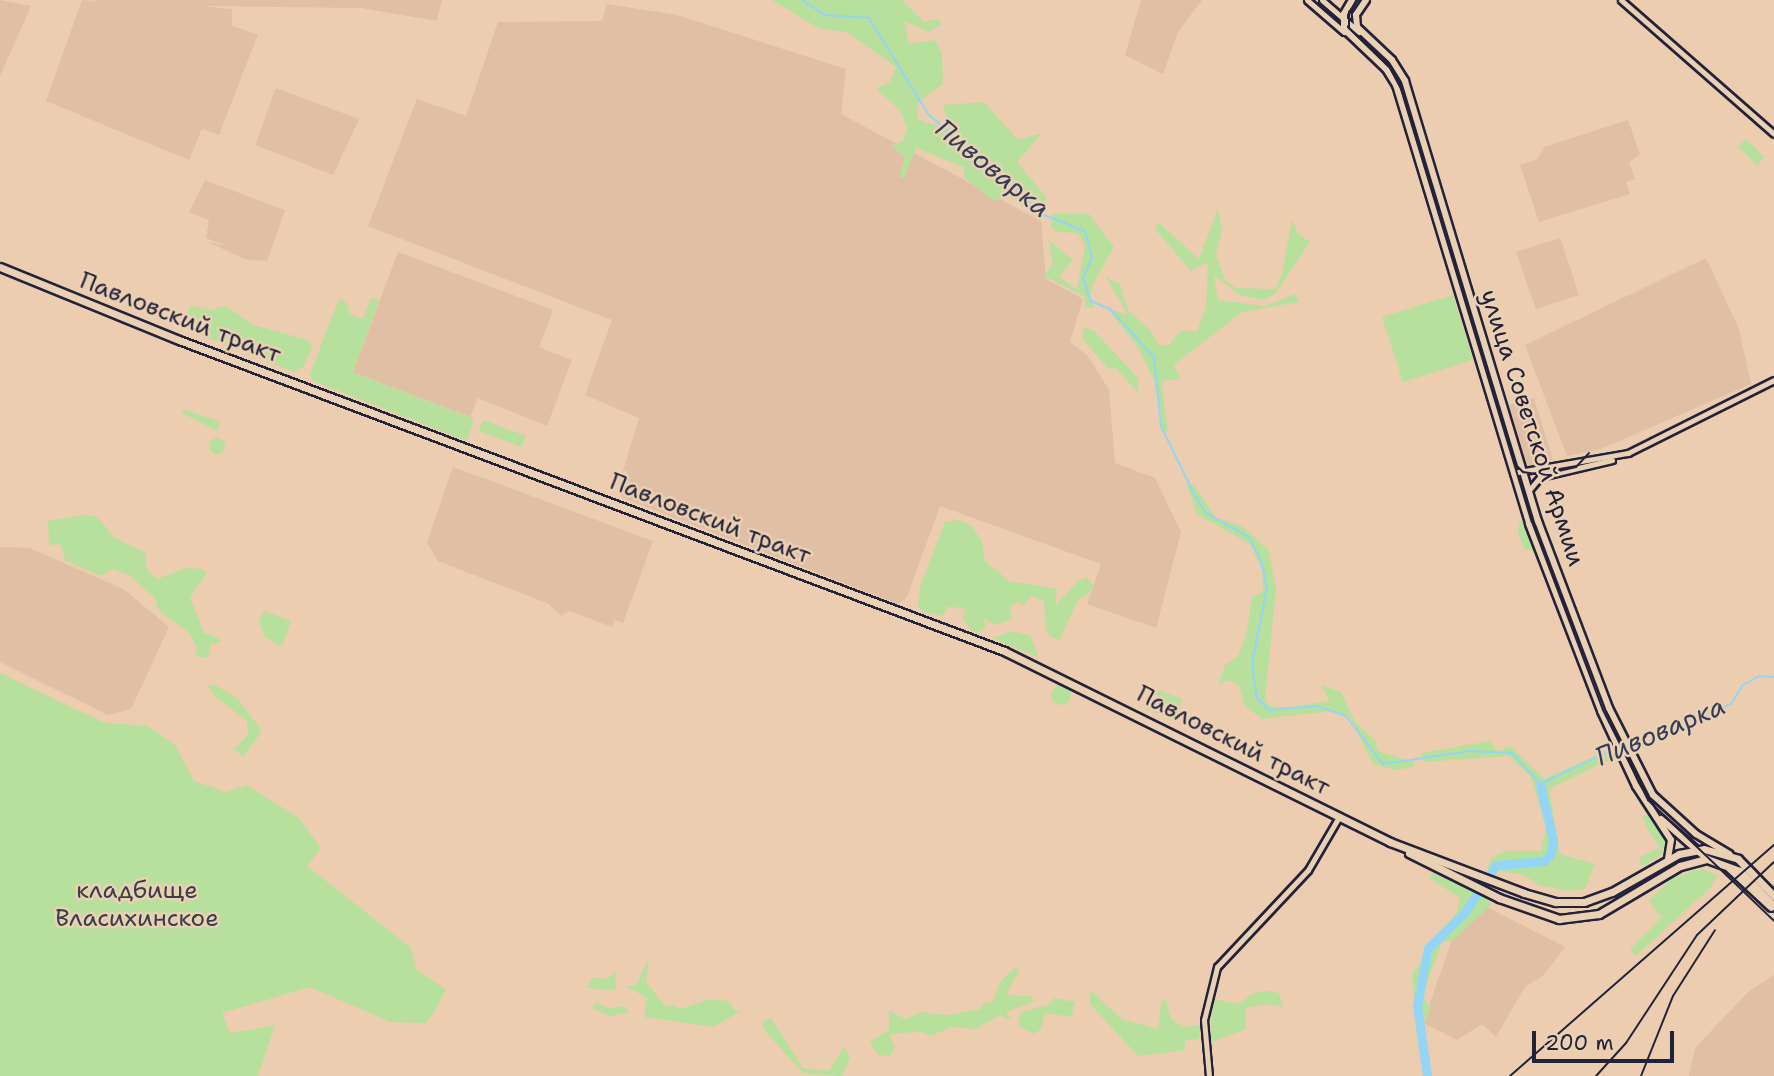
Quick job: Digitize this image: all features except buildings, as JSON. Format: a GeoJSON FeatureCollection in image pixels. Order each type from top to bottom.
{"type":"FeatureCollection","features":[{"type":"Feature","properties":{"kind":"main road"},"geometry":{"type":"LineString","coordinates":[[1343,23],[1352,0]]}},
{"type":"Feature","properties":{"kind":"main road"},"geometry":{"type":"LineString","coordinates":[[1359,32],[1356,15],[1366,0]]}},
{"type":"Feature","properties":{"kind":"main road","name":"улица Советской Армии"},"geometry":{"type":"LineString","coordinates":[[1343,23],[1346,34],[1386,69],[1396,85],[1513,473],[1587,679],[1621,754],[1671,840],[1668,860]]}},
{"type":"Feature","properties":{"kind":"main road","name":"улица Советской Армии"},"geometry":{"type":"LineString","coordinates":[[1359,32],[1392,60],[1405,81],[1526,481],[1621,734],[1647,788],[1696,834],[1729,854]]}},
{"type":"Feature","properties":{"kind":"main road","name":"Павловский тракт"},"geometry":{"type":"LineString","coordinates":[[0,267],[168,335],[1004,651],[1390,842],[1463,881],[1543,916],[1579,919],[1609,909],[1702,854]]}},
{"type":"Feature","properties":{"kind":"main road"},"geometry":{"type":"LineString","coordinates":[[1652,810],[1702,854],[1720,862],[1774,908]]}},
{"type":"Feature","properties":{"kind":"main road"},"geometry":{"type":"LineString","coordinates":[[1696,834],[1702,854]]}},
{"type":"Feature","properties":{"kind":"main road","name":"Павловский тракт"},"geometry":{"type":"LineString","coordinates":[[1390,842],[1545,900],[1584,902],[1612,892],[1668,860],[1702,854]]}},
{"type":"Feature","properties":{"kind":"main road"},"geometry":{"type":"LineString","coordinates":[[1702,854],[1729,854],[1774,896]]}},
{"type":"Feature","properties":{"kind":"main road"},"geometry":{"type":"LineString","coordinates":[[1463,881],[1468,871]]}},
{"type":"Feature","properties":{"kind":"main road"},"geometry":{"type":"LineString","coordinates":[[1495,896],[1506,893],[1506,886]]}},
{"type":"Feature","properties":{"kind":"street","name":"улица Советской Армии"},"geometry":{"type":"LineString","coordinates":[[1307,0],[1359,32]]}},
{"type":"Feature","properties":{"kind":"street","name":"улица Советской Армии"},"geometry":{"type":"LineString","coordinates":[[1322,0],[1343,23]]}},
{"type":"Feature","properties":{"kind":"street"},"geometry":{"type":"LineString","coordinates":[[1621,0],[1774,134]]}},
{"type":"Feature","properties":{"kind":"street"},"geometry":{"type":"LineString","coordinates":[[1343,23],[1356,15]]}},
{"type":"Feature","properties":{"kind":"street"},"geometry":{"type":"LineString","coordinates":[[1513,473],[1526,481],[1598,466],[1774,380]]}},
{"type":"Feature","properties":{"kind":"street"},"geometry":{"type":"LineString","coordinates":[[1513,473],[1628,453]]}},
{"type":"Feature","properties":{"kind":"street"},"geometry":{"type":"LineString","coordinates":[[1530,493],[1536,479]]}},
{"type":"Feature","properties":{"kind":"street"},"geometry":{"type":"LineString","coordinates":[[1209,1076],[1204,1020],[1213,976],[1222,959],[1247,939],[1308,870],[1339,817]]}},
{"type":"Feature","properties":{"kind":"shaded area"},"geometry":{"type":"Polygon","coordinates":[[[0,0],[31,6],[0,76],[0,0]]]}},
{"type":"Feature","properties":{"kind":"shaded area"},"geometry":{"type":"Polygon","coordinates":[[[82,0],[442,0],[437,21],[361,8],[200,6],[232,9],[232,26],[258,34],[219,135],[202,129],[189,160],[46,101],[82,0]]]}},
{"type":"Feature","properties":{"kind":"shaded area"},"geometry":{"type":"Polygon","coordinates":[[[1141,0],[1202,0],[1178,32],[1163,74],[1125,55],[1141,0]]]}},
{"type":"Feature","properties":{"kind":"shaded area"},"geometry":{"type":"Polygon","coordinates":[[[607,4],[677,15],[846,69],[841,114],[1041,221],[1046,279],[1083,299],[1070,342],[1087,355],[1109,390],[1115,463],[1155,478],[1181,532],[1156,628],[1087,604],[1101,564],[940,506],[907,597],[898,604],[623,498],[617,490],[639,418],[585,395],[612,320],[368,226],[417,99],[466,116],[498,22],[602,21],[607,4]]]}},
{"type":"Feature","properties":{"kind":"shaded area"},"geometry":{"type":"Polygon","coordinates":[[[276,88],[359,119],[333,175],[255,145],[276,88]]]}},
{"type":"Feature","properties":{"kind":"shaded area"},"geometry":{"type":"Polygon","coordinates":[[[1628,120],[1640,154],[1629,163],[1635,179],[1626,182],[1630,194],[1539,222],[1520,165],[1538,159],[1544,147],[1628,120]]]}},
{"type":"Feature","properties":{"kind":"shaded area"},"geometry":{"type":"Polygon","coordinates":[[[205,180],[285,210],[267,261],[244,259],[208,242],[228,246],[206,238],[209,220],[189,212],[205,180]]]}},
{"type":"Feature","properties":{"kind":"shaded area"},"geometry":{"type":"Polygon","coordinates":[[[1560,238],[1579,295],[1536,309],[1516,252],[1560,238]]]}},
{"type":"Feature","properties":{"kind":"shaded area"},"geometry":{"type":"Polygon","coordinates":[[[398,252],[553,310],[539,347],[572,360],[547,426],[478,398],[470,417],[353,372],[398,252]]]}},
{"type":"Feature","properties":{"kind":"shaded area"},"geometry":{"type":"Polygon","coordinates":[[[1706,258],[1739,329],[1751,384],[1601,449],[1567,456],[1525,345],[1706,258]]]}},
{"type":"Feature","properties":{"kind":"shaded area"},"geometry":{"type":"Polygon","coordinates":[[[1534,398],[1553,460],[1526,467],[1508,405],[1534,398]]]}},
{"type":"Feature","properties":{"kind":"shaded area"},"geometry":{"type":"Polygon","coordinates":[[[453,467],[653,541],[623,623],[615,620],[612,627],[570,611],[561,616],[549,604],[438,561],[427,542],[453,467]]]}},
{"type":"Feature","properties":{"kind":"shaded area"},"geometry":{"type":"Polygon","coordinates":[[[0,547],[30,548],[123,589],[169,627],[131,709],[108,715],[0,662],[0,547]]]}},
{"type":"Feature","properties":{"kind":"shaded area"},"geometry":{"type":"Polygon","coordinates":[[[1485,906],[1565,947],[1544,975],[1525,987],[1496,1037],[1482,1024],[1457,1040],[1423,1023],[1455,931],[1485,906]]]}},
{"type":"Feature","properties":{"kind":"shaded area"},"geometry":{"type":"Polygon","coordinates":[[[1774,975],[1774,1076],[1689,1076],[1695,1048],[1748,992],[1774,975]]]}},
{"type":"Feature","properties":{"kind":"green space"},"geometry":{"type":"Polygon","coordinates":[[[772,0],[902,0],[924,22],[939,19],[942,24],[929,32],[904,21],[909,44],[935,40],[942,54],[943,84],[917,103],[918,120],[950,129],[943,105],[984,102],[1018,140],[1042,133],[1017,162],[1047,198],[1038,219],[1015,200],[1006,197],[993,201],[964,177],[964,167],[916,148],[904,178],[899,177],[905,157],[891,146],[903,141],[907,128],[901,111],[876,89],[890,82],[896,67],[847,32],[820,29],[772,0]]]}},
{"type":"Feature","properties":{"kind":"green space"},"geometry":{"type":"Polygon","coordinates":[[[1746,139],[1764,157],[1757,165],[1738,147],[1746,139]]]}},
{"type":"Feature","properties":{"kind":"green space"},"geometry":{"type":"Polygon","coordinates":[[[1218,208],[1222,230],[1216,255],[1225,280],[1236,288],[1275,289],[1282,274],[1292,220],[1298,234],[1310,242],[1276,293],[1264,300],[1240,295],[1214,275],[1218,300],[1265,306],[1295,294],[1299,302],[1242,312],[1174,365],[1180,379],[1161,381],[1168,431],[1163,432],[1154,380],[1137,346],[1108,309],[1128,315],[1106,277],[1120,284],[1128,310],[1151,331],[1158,345],[1169,345],[1181,331],[1197,331],[1206,308],[1208,262],[1191,271],[1155,229],[1158,222],[1199,259],[1218,208]]]}},
{"type":"Feature","properties":{"kind":"green space"},"geometry":{"type":"Polygon","coordinates":[[[1088,213],[1114,247],[1093,284],[1090,295],[1095,307],[1085,308],[1085,297],[1044,276],[1053,263],[1048,239],[1073,260],[1059,277],[1077,289],[1085,246],[1078,233],[1056,232],[1051,226],[1053,214],[1088,213]]]}},
{"type":"Feature","properties":{"kind":"green space"},"geometry":{"type":"Polygon","coordinates":[[[1453,295],[1473,360],[1403,382],[1382,317],[1453,295]]]}},
{"type":"Feature","properties":{"kind":"green space"},"geometry":{"type":"Polygon","coordinates":[[[371,297],[379,301],[353,372],[474,419],[467,441],[313,381],[310,374],[339,299],[347,303],[350,314],[363,319],[371,297]]]}},
{"type":"Feature","properties":{"kind":"green space"},"geometry":{"type":"Polygon","coordinates":[[[190,305],[209,310],[226,306],[253,325],[308,340],[312,347],[304,366],[294,372],[188,330],[185,320],[190,305]]]}},
{"type":"Feature","properties":{"kind":"green space"},"geometry":{"type":"Polygon","coordinates":[[[1083,327],[1094,331],[1138,378],[1138,393],[1116,368],[1108,369],[1083,339],[1083,327]]]}},
{"type":"Feature","properties":{"kind":"green space"},"geometry":{"type":"Polygon","coordinates":[[[184,409],[220,422],[217,431],[182,413],[184,409]]]}},
{"type":"Feature","properties":{"kind":"green space"},"geometry":{"type":"Polygon","coordinates":[[[483,420],[526,436],[522,447],[479,431],[483,420]]]}},
{"type":"Feature","properties":{"kind":"green space"},"geometry":{"type":"Polygon","coordinates":[[[217,438],[223,440],[223,452],[217,454],[211,452],[209,446],[211,440],[217,438]]]}},
{"type":"Feature","properties":{"kind":"green space"},"geometry":{"type":"Polygon","coordinates":[[[1186,482],[1194,485],[1216,518],[1242,526],[1268,549],[1276,588],[1265,700],[1273,707],[1292,707],[1330,701],[1321,685],[1341,692],[1355,722],[1375,740],[1378,751],[1414,762],[1414,767],[1395,770],[1373,764],[1350,717],[1332,711],[1262,719],[1245,706],[1239,686],[1229,680],[1218,685],[1225,665],[1238,656],[1246,636],[1252,597],[1263,592],[1262,569],[1250,544],[1197,514],[1186,482]]]}},
{"type":"Feature","properties":{"kind":"green space"},"geometry":{"type":"Polygon","coordinates":[[[85,515],[97,517],[115,538],[146,553],[146,568],[157,579],[185,568],[203,569],[207,573],[190,597],[204,633],[219,638],[221,642],[211,644],[208,658],[195,656],[197,647],[188,632],[159,611],[155,598],[128,574],[111,569],[101,576],[66,561],[60,544],[49,545],[48,521],[85,515]]]}},
{"type":"Feature","properties":{"kind":"green space"},"geometry":{"type":"Polygon","coordinates":[[[959,520],[972,526],[982,542],[984,560],[1009,581],[1057,589],[1055,606],[1077,582],[1086,577],[1093,584],[1090,593],[1077,601],[1060,640],[1049,636],[1046,629],[1044,601],[1031,596],[1025,605],[1016,602],[1010,607],[1012,619],[996,625],[983,618],[986,627],[976,634],[962,619],[966,609],[947,606],[943,616],[922,612],[918,605],[921,584],[945,522],[959,520]]]}},
{"type":"Feature","properties":{"kind":"green space"},"geometry":{"type":"Polygon","coordinates":[[[1525,520],[1535,547],[1533,551],[1524,549],[1518,532],[1520,521],[1525,520]]]}},
{"type":"Feature","properties":{"kind":"green space"},"geometry":{"type":"Polygon","coordinates":[[[264,611],[291,621],[282,647],[264,636],[259,620],[264,611]]]}},
{"type":"Feature","properties":{"kind":"green space"},"geometry":{"type":"Polygon","coordinates":[[[1013,631],[1031,636],[1038,657],[992,638],[1013,631]]]}},
{"type":"Feature","properties":{"kind":"green space","name":"кладбище Власихинское"},"geometry":{"type":"Polygon","coordinates":[[[0,673],[105,723],[148,726],[175,745],[194,781],[226,792],[247,785],[299,818],[321,848],[307,866],[411,948],[416,969],[446,990],[433,1014],[425,1023],[390,1022],[310,987],[222,1013],[230,1033],[275,1025],[258,1076],[0,1076],[0,673]]]}},
{"type":"Feature","properties":{"kind":"green space"},"geometry":{"type":"Polygon","coordinates":[[[214,684],[238,699],[262,731],[243,757],[234,749],[248,735],[247,721],[213,695],[208,686],[214,684]]]}},
{"type":"Feature","properties":{"kind":"green space"},"geometry":{"type":"Polygon","coordinates":[[[1061,685],[1068,688],[1071,695],[1068,702],[1061,705],[1054,702],[1051,695],[1054,688],[1061,685]]]}},
{"type":"Feature","properties":{"kind":"green space"},"geometry":{"type":"Polygon","coordinates":[[[1152,688],[1182,699],[1176,721],[1146,709],[1144,703],[1152,688]]]}},
{"type":"Feature","properties":{"kind":"green space"},"geometry":{"type":"Polygon","coordinates":[[[1490,741],[1498,751],[1510,746],[1545,779],[1611,748],[1617,750],[1615,757],[1549,789],[1560,854],[1595,864],[1585,889],[1568,891],[1539,885],[1524,875],[1487,869],[1492,857],[1505,851],[1541,851],[1546,827],[1531,777],[1509,756],[1424,762],[1421,753],[1490,741]]]}},
{"type":"Feature","properties":{"kind":"green space"},"geometry":{"type":"Polygon","coordinates":[[[1648,814],[1665,841],[1665,848],[1659,847],[1648,830],[1642,817],[1648,814]]]}},
{"type":"Feature","properties":{"kind":"green space"},"geometry":{"type":"Polygon","coordinates":[[[1658,848],[1664,850],[1661,855],[1641,867],[1639,858],[1658,848]]]}},
{"type":"Feature","properties":{"kind":"green space"},"geometry":{"type":"Polygon","coordinates":[[[1701,868],[1717,875],[1711,887],[1636,956],[1630,949],[1662,917],[1648,901],[1673,878],[1701,868]]]}},
{"type":"Feature","properties":{"kind":"green space"},"geometry":{"type":"Polygon","coordinates":[[[1433,872],[1488,899],[1491,905],[1454,940],[1442,942],[1426,985],[1424,998],[1431,1008],[1425,1021],[1417,1022],[1412,974],[1457,912],[1460,898],[1429,878],[1433,872]]]}},
{"type":"Feature","properties":{"kind":"green space"},"geometry":{"type":"Polygon","coordinates":[[[649,957],[646,982],[666,1007],[673,1004],[680,1009],[710,999],[728,1001],[737,1012],[745,1009],[713,1027],[644,1017],[647,998],[626,986],[636,986],[649,957]]]}},
{"type":"Feature","properties":{"kind":"green space"},"geometry":{"type":"Polygon","coordinates":[[[1016,967],[1019,970],[1006,995],[1030,996],[1035,1001],[1006,1012],[1012,1021],[1000,1015],[976,1029],[952,1027],[930,1036],[921,1031],[889,1035],[895,1047],[890,1056],[879,1055],[869,1042],[889,1030],[889,1011],[906,1019],[921,1012],[949,1015],[980,1009],[983,1003],[993,1002],[1000,982],[1016,967]]]}},
{"type":"Feature","properties":{"kind":"green space"},"geometry":{"type":"Polygon","coordinates":[[[615,972],[616,990],[586,988],[593,977],[605,980],[615,972]]]}},
{"type":"Feature","properties":{"kind":"green space"},"geometry":{"type":"Polygon","coordinates":[[[1090,990],[1122,1019],[1158,1029],[1162,999],[1166,1000],[1171,1019],[1184,1027],[1200,1025],[1199,1039],[1185,1040],[1185,1050],[1138,1056],[1090,1004],[1090,990]]]}},
{"type":"Feature","properties":{"kind":"green space"},"geometry":{"type":"Polygon","coordinates":[[[1254,993],[1279,993],[1283,1007],[1264,1004],[1246,1008],[1246,1029],[1209,1043],[1214,999],[1238,1004],[1254,993]]]}},
{"type":"Feature","properties":{"kind":"green space"},"geometry":{"type":"Polygon","coordinates":[[[1054,998],[1075,1002],[1071,1017],[1045,1013],[1041,1029],[1033,1034],[1018,1025],[1021,1012],[1051,1004],[1054,998]]]}},
{"type":"Feature","properties":{"kind":"green space"},"geometry":{"type":"Polygon","coordinates":[[[596,1003],[610,1008],[624,1006],[629,1012],[611,1016],[591,1008],[596,1003]]]}},
{"type":"Feature","properties":{"kind":"green space"},"geometry":{"type":"Polygon","coordinates":[[[771,1018],[803,1068],[829,1071],[844,1046],[850,1058],[842,1076],[803,1073],[765,1031],[762,1022],[771,1018]]]}},
{"type":"Feature","properties":{"kind":"waterway","name":"Пивоварка"},"geometry":{"type":"LineString","coordinates":[[802,0],[825,15],[869,18],[928,114],[1044,215],[1085,231],[1092,258],[1083,278],[1091,301],[1110,309],[1154,357],[1161,426],[1193,492],[1206,513],[1249,537],[1261,561],[1267,588],[1252,664],[1257,698],[1269,710],[1317,706],[1346,716],[1383,764],[1469,751],[1512,753],[1540,784],[1614,749]]}},
{"type":"Feature","properties":{"kind":"waterway","name":"Пивоварка"},"geometry":{"type":"LineString","coordinates":[[1629,742],[1731,704],[1743,685],[1759,676],[1774,677]]}},
{"type":"Feature","properties":{"kind":"waterway","name":"Пивоварка"},"geometry":{"type":"LineString","coordinates":[[1427,1076],[1417,1006],[1428,948],[1465,912],[1496,865],[1544,861],[1551,853],[1553,840],[1540,784]]}},
{"type":"Feature","properties":{"kind":"tram line"},"geometry":{"type":"LineString","coordinates":[[1358,0],[1349,12],[1349,28],[1390,68],[1401,89],[1532,522],[1603,710],[1648,800],[1774,921]]}},
{"type":"Feature","properties":{"kind":"tram line"},"geometry":{"type":"LineString","coordinates":[[1514,463],[1523,472],[1541,475],[1576,467],[1589,453]]}},
{"type":"Feature","properties":{"kind":"railway"},"geometry":{"type":"LineString","coordinates":[[1510,1076],[1774,845]]}},
{"type":"Feature","properties":{"kind":"railway"},"geometry":{"type":"LineString","coordinates":[[1596,1076],[1626,1043],[1697,935],[1774,862]]}},
{"type":"Feature","properties":{"kind":"railway"},"geometry":{"type":"LineString","coordinates":[[1641,1076],[1673,996],[1715,930]]}}]}
